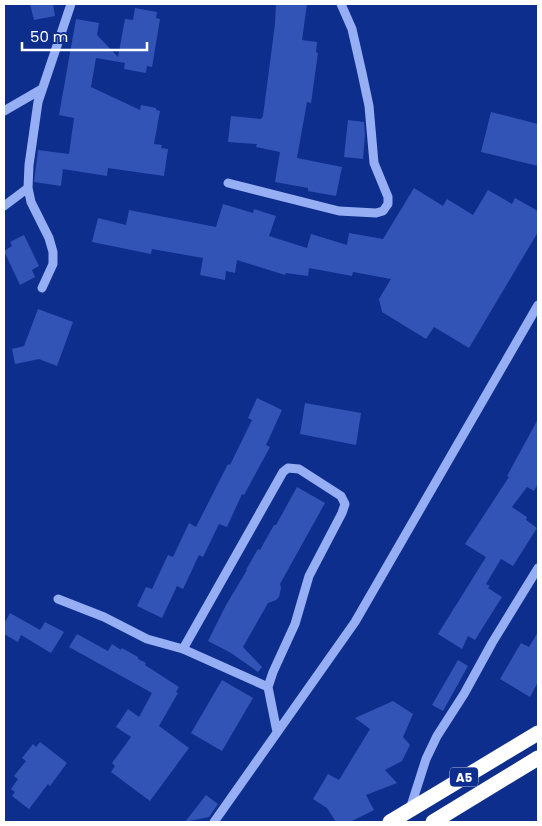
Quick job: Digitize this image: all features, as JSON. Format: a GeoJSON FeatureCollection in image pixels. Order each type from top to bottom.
{"type":"FeatureCollection","features":[{"type":"Feature","properties":{"kind":"highway","name":"A5"},"geometry":{"type":"LineString","coordinates":[[390,822],[538,733]]}},
{"type":"Feature","properties":{"kind":"highway","name":"A5"},"geometry":{"type":"LineString","coordinates":[[433,822],[538,758]]}},
{"type":"Feature","properties":{"kind":"street"},"geometry":{"type":"LineString","coordinates":[[42,288],[53,264],[53,252],[49,238],[31,202],[28,188],[28,165],[38,102],[71,4]]}},
{"type":"Feature","properties":{"kind":"street"},"geometry":{"type":"LineString","coordinates":[[228,182],[340,211],[376,213],[383,211],[388,204],[388,197],[374,163],[369,106],[358,57],[349,21],[341,4]]}},
{"type":"Feature","properties":{"kind":"street"},"geometry":{"type":"LineString","coordinates":[[4,111],[42,89]]}},
{"type":"Feature","properties":{"kind":"street"},"geometry":{"type":"LineString","coordinates":[[4,206],[28,188]]}},
{"type":"Feature","properties":{"kind":"street"},"geometry":{"type":"LineString","coordinates":[[214,822],[355,622],[538,305]]}},
{"type":"Feature","properties":{"kind":"street"},"geometry":{"type":"LineString","coordinates":[[183,649],[283,472],[288,468],[299,469],[341,496],[345,504],[337,525],[309,576],[295,624],[268,687],[277,732]]}},
{"type":"Feature","properties":{"kind":"street"},"geometry":{"type":"LineString","coordinates":[[410,809],[426,759],[437,736],[538,568]]}},
{"type":"Feature","properties":{"kind":"street"},"geometry":{"type":"LineString","coordinates":[[58,599],[104,617],[147,639],[183,649],[268,687]]}},
{"type":"Feature","properties":{"kind":"building"},"geometry":{"type":"Polygon","coordinates":[[[30,4],[53,4],[55,16],[34,20],[30,4]]]}},
{"type":"Feature","properties":{"kind":"building"},"geometry":{"type":"Polygon","coordinates":[[[276,4],[307,4],[302,40],[317,42],[316,52],[318,53],[311,103],[307,102],[297,158],[342,167],[336,196],[308,191],[308,188],[275,182],[280,152],[256,147],[257,144],[228,142],[231,116],[261,119],[263,116],[276,4]]]}},
{"type":"Feature","properties":{"kind":"building"},"geometry":{"type":"Polygon","coordinates":[[[135,8],[157,12],[156,18],[160,19],[152,67],[147,66],[146,73],[124,69],[125,63],[96,58],[91,87],[140,110],[141,105],[156,108],[156,110],[160,111],[154,144],[162,145],[161,148],[168,149],[164,176],[108,168],[107,176],[63,169],[61,186],[34,182],[38,150],[69,154],[74,118],[59,115],[76,19],[99,23],[97,35],[118,57],[125,19],[133,20],[135,8]]]}},
{"type":"Feature","properties":{"kind":"building"},"geometry":{"type":"Polygon","coordinates":[[[491,112],[538,124],[538,166],[481,152],[491,112]]]}},
{"type":"Feature","properties":{"kind":"building"},"geometry":{"type":"Polygon","coordinates":[[[348,120],[364,122],[363,159],[344,157],[348,120]]]}},
{"type":"Feature","properties":{"kind":"building"},"geometry":{"type":"Polygon","coordinates":[[[414,188],[443,206],[447,199],[473,215],[488,190],[512,204],[515,198],[538,211],[538,232],[469,348],[434,327],[426,339],[382,312],[379,299],[391,279],[353,272],[352,276],[309,268],[308,276],[286,273],[285,275],[237,260],[235,273],[226,271],[225,280],[200,275],[203,258],[152,249],[151,254],[92,242],[98,218],[126,225],[129,210],[216,227],[223,204],[253,213],[254,209],[276,216],[269,236],[307,248],[311,234],[347,245],[349,233],[383,239],[414,188]]]}},
{"type":"Feature","properties":{"kind":"building"},"geometry":{"type":"Polygon","coordinates":[[[24,235],[39,266],[32,270],[35,277],[20,285],[4,251],[12,246],[10,242],[24,235]]]}},
{"type":"Feature","properties":{"kind":"building"},"geometry":{"type":"Polygon","coordinates":[[[38,309],[73,322],[57,366],[39,359],[15,364],[12,349],[24,346],[38,309]]]}},
{"type":"Feature","properties":{"kind":"building"},"geometry":{"type":"Polygon","coordinates":[[[257,398],[282,410],[266,445],[270,447],[244,495],[242,494],[227,527],[219,524],[203,557],[199,555],[183,589],[177,586],[162,618],[137,606],[146,587],[152,589],[168,555],[173,557],[189,523],[196,527],[252,420],[248,418],[257,398]]]}},
{"type":"Feature","properties":{"kind":"building"},"geometry":{"type":"Polygon","coordinates":[[[305,403],[361,413],[356,445],[300,434],[305,403]]]}},
{"type":"Feature","properties":{"kind":"building"},"geometry":{"type":"Polygon","coordinates":[[[538,419],[538,483],[534,491],[527,487],[512,507],[527,517],[526,520],[537,528],[513,566],[501,559],[486,584],[490,586],[488,588],[502,597],[475,640],[468,636],[462,649],[438,634],[486,557],[465,544],[509,477],[507,476],[538,419]]]}},
{"type":"Feature","properties":{"kind":"building"},"geometry":{"type":"Polygon","coordinates":[[[297,487],[325,503],[280,584],[279,597],[268,603],[243,647],[262,667],[258,672],[231,653],[208,641],[258,549],[260,550],[274,525],[276,525],[297,487]]]}},
{"type":"Feature","properties":{"kind":"building"},"geometry":{"type":"Polygon","coordinates":[[[10,613],[40,630],[45,622],[64,632],[51,653],[21,635],[18,642],[4,634],[4,624],[10,613]]]}},
{"type":"Feature","properties":{"kind":"building"},"geometry":{"type":"Polygon","coordinates":[[[538,632],[538,682],[530,697],[500,679],[521,643],[529,647],[538,632]]]}},
{"type":"Feature","properties":{"kind":"building"},"geometry":{"type":"Polygon","coordinates":[[[77,634],[108,651],[112,644],[121,650],[122,648],[138,657],[138,659],[146,663],[145,665],[179,687],[176,692],[178,693],[159,726],[189,748],[150,801],[111,772],[115,766],[112,763],[131,737],[116,727],[128,709],[139,717],[152,693],[69,647],[77,634]]]}},
{"type":"Feature","properties":{"kind":"building"},"geometry":{"type":"Polygon","coordinates":[[[458,660],[468,666],[443,711],[432,705],[458,660]]]}},
{"type":"Feature","properties":{"kind":"building"},"geometry":{"type":"Polygon","coordinates":[[[222,680],[253,698],[222,751],[191,733],[222,680]]]}},
{"type":"Feature","properties":{"kind":"building"},"geometry":{"type":"Polygon","coordinates":[[[393,701],[413,714],[403,737],[410,745],[402,761],[385,770],[397,783],[366,795],[374,810],[350,822],[336,822],[327,808],[313,799],[328,774],[339,780],[370,729],[355,718],[393,701]]]}},
{"type":"Feature","properties":{"kind":"building"},"geometry":{"type":"Polygon","coordinates":[[[40,742],[67,763],[50,786],[48,784],[29,809],[12,796],[15,792],[11,789],[18,779],[14,776],[26,761],[22,758],[33,744],[36,747],[40,742]]]}},
{"type":"Feature","properties":{"kind":"building"},"geometry":{"type":"Polygon","coordinates":[[[206,795],[218,804],[209,817],[185,822],[206,795]]]}}]}
